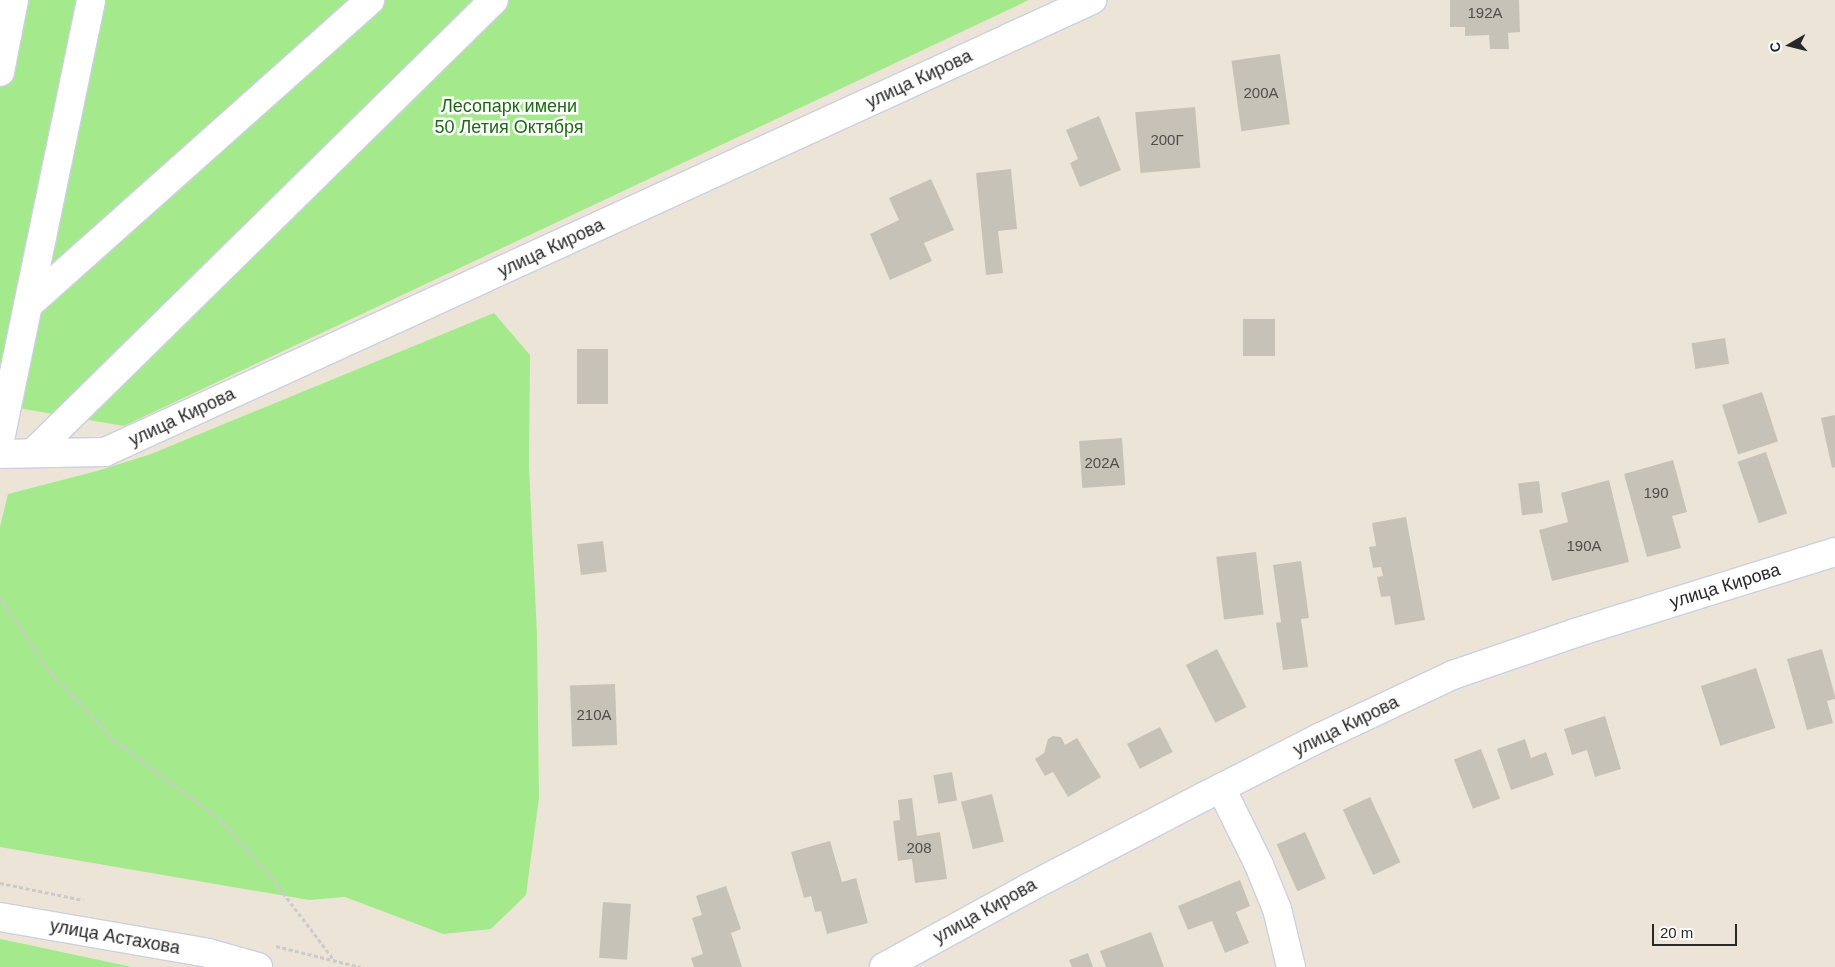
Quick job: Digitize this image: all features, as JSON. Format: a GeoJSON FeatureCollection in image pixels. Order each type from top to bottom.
{"type":"FeatureCollection","features":[{"type":"Feature","properties":{"kind":"street"},"geometry":{"type":"LineString","coordinates":[[0,72],[14,0]]}},
{"type":"Feature","properties":{"kind":"street"},"geometry":{"type":"LineString","coordinates":[[0,440],[91,0]]}},
{"type":"Feature","properties":{"kind":"street"},"geometry":{"type":"LineString","coordinates":[[28,305],[370,0]]}},
{"type":"Feature","properties":{"kind":"street"},"geometry":{"type":"LineString","coordinates":[[33,454],[494,0]]}},
{"type":"Feature","properties":{"kind":"street","name":"улица Кирова"},"geometry":{"type":"LineString","coordinates":[[0,454],[105,452],[1092,0]]}},
{"type":"Feature","properties":{"kind":"street","name":"улица Кирова"},"geometry":{"type":"LineString","coordinates":[[884,967],[1028,888],[1220,788],[1321,737],[1453,676],[1575,634],[1835,552]]}},
{"type":"Feature","properties":{"kind":"street"},"geometry":{"type":"LineString","coordinates":[[1220,788],[1259,865],[1277,909],[1291,967]]}},
{"type":"Feature","properties":{"kind":"street","name":"улица Астахова"},"geometry":{"type":"LineString","coordinates":[[0,917],[208,953],[258,967]]}},
{"type":"Feature","properties":{"kind":"path"},"geometry":{"type":"LineString","coordinates":[[0,597],[46,666],[114,740],[220,818],[271,876],[335,961]]}},
{"type":"Feature","properties":{"kind":"green space","name":"Лесопарк имени 50 Летия Октября"},"geometry":{"type":"Polygon","coordinates":[[[0,0],[1029,0],[124,426],[18,408],[0,402],[0,0]]]}},
{"type":"Feature","properties":{"kind":"green space"},"geometry":{"type":"Polygon","coordinates":[[[494,313],[530,355],[529,467],[537,634],[539,798],[526,895],[491,929],[443,934],[345,897],[309,900],[0,847],[0,527],[8,494],[97,471],[151,454],[494,313]]]}},
{"type":"Feature","properties":{"kind":"green space"},"geometry":{"type":"Polygon","coordinates":[[[0,939],[15,942],[132,967],[0,967],[0,939]]]}},
{"type":"Feature","properties":{"kind":"building"},"geometry":{"type":"Polygon","coordinates":[[[1450,0],[1519,0],[1520,32],[1508,33],[1509,49],[1490,49],[1489,35],[1465,36],[1465,27],[1450,27],[1450,0]]]}},
{"type":"Feature","properties":{"kind":"building"},"geometry":{"type":"Polygon","coordinates":[[[1280,54],[1290,124],[1241,131],[1231,61],[1280,54]]]}},
{"type":"Feature","properties":{"kind":"building"},"geometry":{"type":"Polygon","coordinates":[[[1195,107],[1200,168],[1141,173],[1135,112],[1195,107]]]}},
{"type":"Feature","properties":{"kind":"building"},"geometry":{"type":"Polygon","coordinates":[[[1099,116],[1121,170],[1080,187],[1070,163],[1078,159],[1066,130],[1099,116]]]}},
{"type":"Feature","properties":{"kind":"building"},"geometry":{"type":"Polygon","coordinates":[[[1011,169],[1017,229],[998,231],[1003,273],[986,275],[976,173],[1011,169]]]}},
{"type":"Feature","properties":{"kind":"building"},"geometry":{"type":"Polygon","coordinates":[[[931,179],[954,230],[924,243],[932,261],[890,280],[870,234],[899,220],[889,198],[931,179]]]}},
{"type":"Feature","properties":{"kind":"building"},"geometry":{"type":"Polygon","coordinates":[[[1243,319],[1275,319],[1275,356],[1243,356],[1243,319]]]}},
{"type":"Feature","properties":{"kind":"building"},"geometry":{"type":"Polygon","coordinates":[[[1725,338],[1729,364],[1695,369],[1691,343],[1725,338]]]}},
{"type":"Feature","properties":{"kind":"building"},"geometry":{"type":"Polygon","coordinates":[[[577,349],[608,349],[608,404],[577,404],[577,349]]]}},
{"type":"Feature","properties":{"kind":"building"},"geometry":{"type":"Polygon","coordinates":[[[1762,392],[1778,441],[1738,454],[1722,405],[1762,392]]]}},
{"type":"Feature","properties":{"kind":"building"},"geometry":{"type":"Polygon","coordinates":[[[1835,415],[1835,467],[1832,468],[1821,418],[1835,415]]]}},
{"type":"Feature","properties":{"kind":"building"},"geometry":{"type":"Polygon","coordinates":[[[1122,438],[1125,485],[1082,488],[1079,441],[1122,438]]]}},
{"type":"Feature","properties":{"kind":"building"},"geometry":{"type":"Polygon","coordinates":[[[1766,452],[1787,513],[1759,523],[1738,462],[1766,452]]]}},
{"type":"Feature","properties":{"kind":"building"},"geometry":{"type":"Polygon","coordinates":[[[1673,460],[1687,512],[1672,516],[1681,548],[1647,557],[1624,474],[1673,460]]]}},
{"type":"Feature","properties":{"kind":"building"},"geometry":{"type":"Polygon","coordinates":[[[1609,480],[1629,562],[1552,581],[1539,530],[1568,522],[1561,493],[1609,480]]]}},
{"type":"Feature","properties":{"kind":"building"},"geometry":{"type":"Polygon","coordinates":[[[1539,481],[1543,513],[1522,515],[1518,484],[1539,481]]]}},
{"type":"Feature","properties":{"kind":"building"},"geometry":{"type":"Polygon","coordinates":[[[1406,517],[1425,620],[1395,625],[1390,596],[1381,597],[1377,577],[1383,576],[1381,567],[1373,568],[1369,547],[1376,546],[1372,523],[1406,517]]]}},
{"type":"Feature","properties":{"kind":"building"},"geometry":{"type":"Polygon","coordinates":[[[603,541],[607,572],[581,575],[577,544],[603,541]]]}},
{"type":"Feature","properties":{"kind":"building"},"geometry":{"type":"Polygon","coordinates":[[[1256,552],[1264,615],[1224,619],[1216,557],[1256,552]]]}},
{"type":"Feature","properties":{"kind":"building"},"geometry":{"type":"Polygon","coordinates":[[[1301,561],[1309,618],[1301,619],[1308,667],[1283,670],[1276,623],[1281,622],[1273,565],[1301,561]]]}},
{"type":"Feature","properties":{"kind":"building"},"geometry":{"type":"Polygon","coordinates":[[[1217,649],[1247,707],[1215,723],[1186,665],[1217,649]]]}},
{"type":"Feature","properties":{"kind":"building"},"geometry":{"type":"Polygon","coordinates":[[[1822,649],[1835,696],[1835,699],[1827,701],[1833,723],[1807,730],[1787,659],[1822,649]]]}},
{"type":"Feature","properties":{"kind":"building"},"geometry":{"type":"Polygon","coordinates":[[[1756,668],[1775,728],[1720,746],[1701,686],[1756,668]]]}},
{"type":"Feature","properties":{"kind":"building"},"geometry":{"type":"Polygon","coordinates":[[[615,684],[617,745],[572,747],[570,686],[615,684]]]}},
{"type":"Feature","properties":{"kind":"building"},"geometry":{"type":"Polygon","coordinates":[[[1605,716],[1621,769],[1595,777],[1587,750],[1572,755],[1564,729],[1605,716]]]}},
{"type":"Feature","properties":{"kind":"building"},"geometry":{"type":"Polygon","coordinates":[[[1160,727],[1173,752],[1140,769],[1127,744],[1160,727]]]}},
{"type":"Feature","properties":{"kind":"building"},"geometry":{"type":"Polygon","coordinates":[[[1053,736],[1061,737],[1065,745],[1077,738],[1101,777],[1068,797],[1053,772],[1045,776],[1035,759],[1044,753],[1048,739],[1053,736]]]}},
{"type":"Feature","properties":{"kind":"building"},"geometry":{"type":"Polygon","coordinates":[[[1525,739],[1531,758],[1546,752],[1554,775],[1511,790],[1497,749],[1525,739]]]}},
{"type":"Feature","properties":{"kind":"building"},"geometry":{"type":"Polygon","coordinates":[[[1481,749],[1500,798],[1473,809],[1454,759],[1481,749]]]}},
{"type":"Feature","properties":{"kind":"building"},"geometry":{"type":"Polygon","coordinates":[[[952,772],[957,801],[938,804],[933,775],[952,772]]]}},
{"type":"Feature","properties":{"kind":"building"},"geometry":{"type":"Polygon","coordinates":[[[992,794],[1004,842],[973,849],[961,802],[992,794]]]}},
{"type":"Feature","properties":{"kind":"building"},"geometry":{"type":"Polygon","coordinates":[[[1370,797],[1400,862],[1373,875],[1343,810],[1370,797]]]}},
{"type":"Feature","properties":{"kind":"building"},"geometry":{"type":"Polygon","coordinates":[[[912,798],[917,836],[940,832],[947,879],[915,883],[912,859],[898,861],[893,821],[900,820],[898,800],[912,798]]]}},
{"type":"Feature","properties":{"kind":"building"},"geometry":{"type":"Polygon","coordinates":[[[1305,832],[1326,879],[1297,891],[1277,845],[1305,832]]]}},
{"type":"Feature","properties":{"kind":"building"},"geometry":{"type":"Polygon","coordinates":[[[830,841],[842,882],[856,878],[868,923],[827,934],[821,911],[815,912],[811,896],[804,898],[791,852],[830,841]]]}},
{"type":"Feature","properties":{"kind":"building"},"geometry":{"type":"Polygon","coordinates":[[[1240,880],[1250,906],[1236,912],[1249,943],[1225,953],[1212,921],[1188,930],[1178,906],[1240,880]]]}},
{"type":"Feature","properties":{"kind":"building"},"geometry":{"type":"Polygon","coordinates":[[[726,886],[741,929],[731,933],[742,967],[694,967],[691,958],[703,954],[692,918],[702,915],[696,896],[726,886]]]}},
{"type":"Feature","properties":{"kind":"building"},"geometry":{"type":"Polygon","coordinates":[[[603,902],[631,904],[627,960],[599,958],[603,902]]]}},
{"type":"Feature","properties":{"kind":"building"},"geometry":{"type":"Polygon","coordinates":[[[1151,932],[1164,967],[1106,967],[1100,951],[1151,932]]]}},
{"type":"Feature","properties":{"kind":"building"},"geometry":{"type":"Polygon","coordinates":[[[1088,953],[1093,967],[1072,967],[1069,960],[1088,953]]]}}]}
